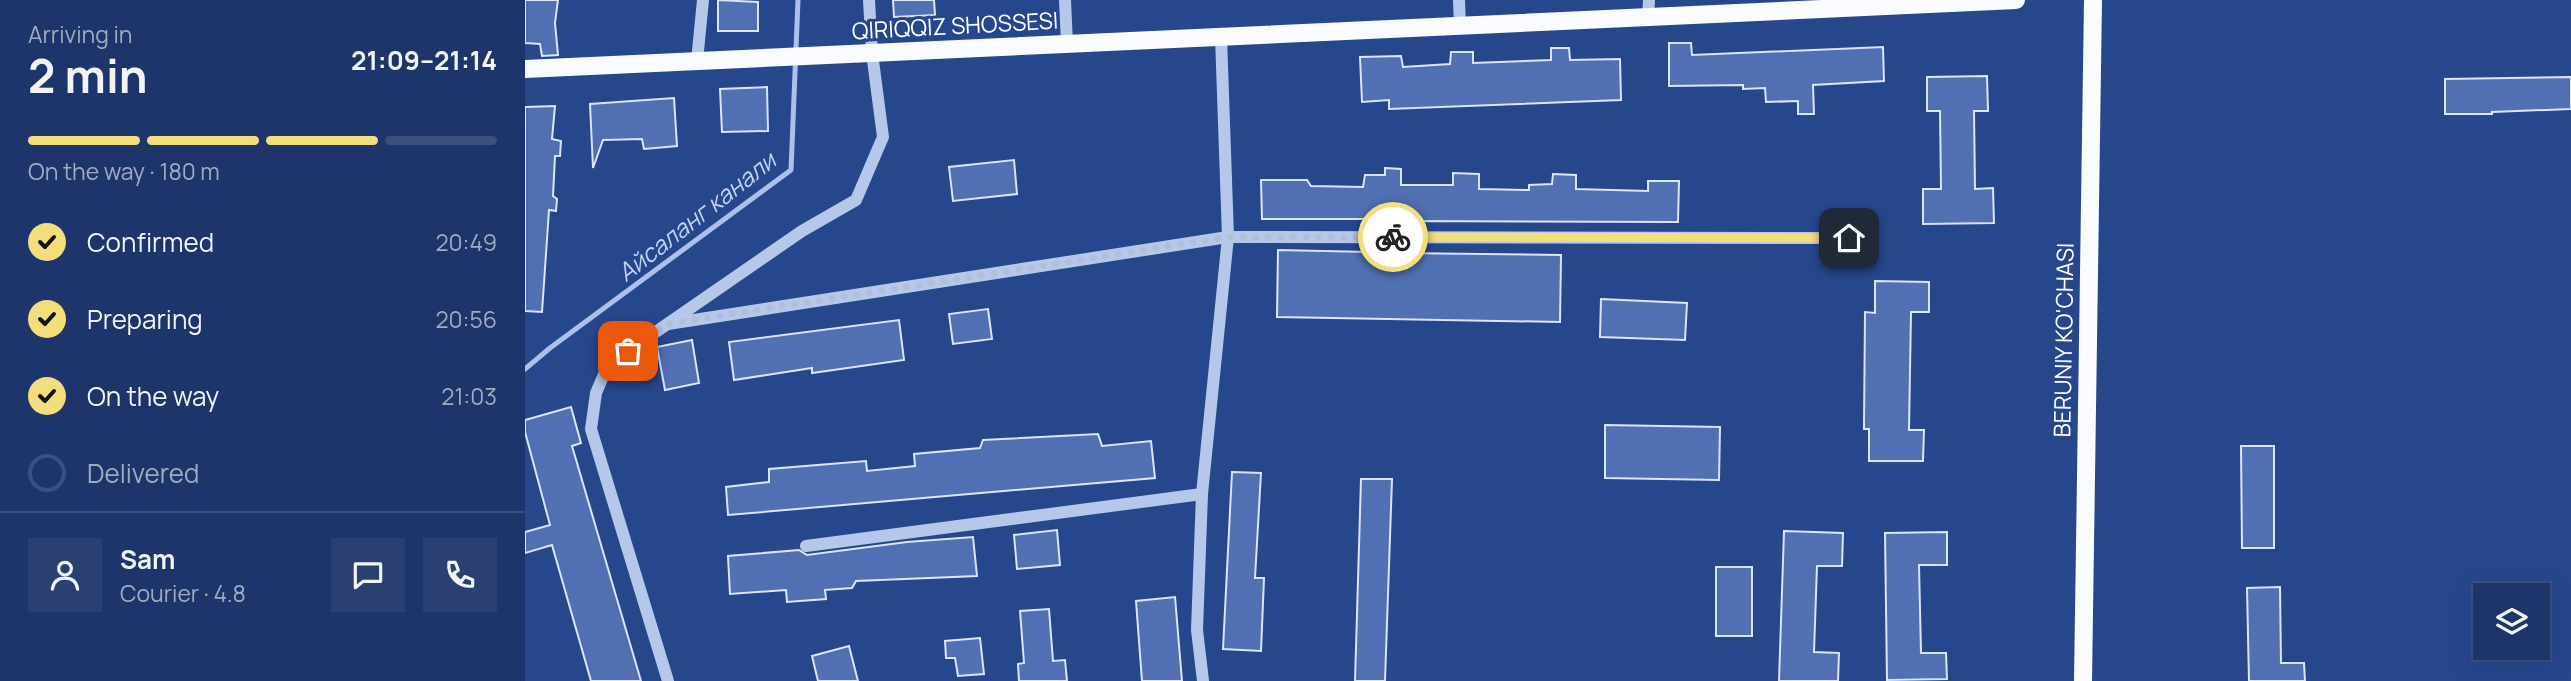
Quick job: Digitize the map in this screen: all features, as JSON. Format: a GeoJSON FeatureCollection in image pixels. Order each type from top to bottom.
{"type":"FeatureCollection","features":[{"type":"Feature","properties":{"kind":"main road","name":"QIRIQQIZ SHOSSESI"},"geometry":{"type":"LineString","coordinates":[[525,69],[1460,26],[1649,9],[2016,0]]}},
{"type":"Feature","properties":{"kind":"main road","name":"BERUNIY KO'CHASI"},"geometry":{"type":"LineString","coordinates":[[2083,681],[2092,0]]}},
{"type":"Feature","properties":{"kind":"street"},"geometry":{"type":"LineString","coordinates":[[698,61],[703,0]]}},
{"type":"Feature","properties":{"kind":"street"},"geometry":{"type":"LineString","coordinates":[[668,681],[591,429],[596,393],[608,365],[802,231],[856,201],[883,137],[872,53],[869,0]]}},
{"type":"Feature","properties":{"kind":"street"},"geometry":{"type":"LineString","coordinates":[[1065,0],[1067,44]]}},
{"type":"Feature","properties":{"kind":"street"},"geometry":{"type":"LineString","coordinates":[[1459,0],[1460,26]]}},
{"type":"Feature","properties":{"kind":"street"},"geometry":{"type":"LineString","coordinates":[[1203,681],[1197,630],[1202,494],[1228,237],[1221,37]]}},
{"type":"Feature","properties":{"kind":"street"},"geometry":{"type":"LineString","coordinates":[[668,324],[1228,237],[1849,238]]}},
{"type":"Feature","properties":{"kind":"street"},"geometry":{"type":"LineString","coordinates":[[806,546],[1202,494]]}},
{"type":"Feature","properties":{"kind":"building"},"geometry":{"type":"Polygon","coordinates":[[[525,0],[558,0],[555,23],[558,55],[542,56],[540,44],[525,43],[525,0]]]}},
{"type":"Feature","properties":{"kind":"building"},"geometry":{"type":"Polygon","coordinates":[[[718,0],[758,2],[758,31],[718,31],[718,0]]]}},
{"type":"Feature","properties":{"kind":"building"},"geometry":{"type":"Polygon","coordinates":[[[893,0],[934,0],[935,15],[894,17],[893,0]]]}},
{"type":"Feature","properties":{"kind":"building"},"geometry":{"type":"Polygon","coordinates":[[[1669,43],[1691,43],[1692,55],[1883,47],[1884,81],[1813,85],[1814,114],[1798,114],[1798,101],[1766,102],[1765,88],[1743,89],[1743,85],[1669,86],[1669,43]]]}},
{"type":"Feature","properties":{"kind":"building"},"geometry":{"type":"Polygon","coordinates":[[[1551,48],[1569,48],[1570,60],[1620,59],[1621,100],[1389,109],[1389,100],[1362,102],[1360,57],[1401,56],[1403,67],[1450,64],[1451,52],[1473,52],[1473,63],[1551,60],[1551,48]]]}},
{"type":"Feature","properties":{"kind":"building"},"geometry":{"type":"Polygon","coordinates":[[[1987,76],[1988,111],[1974,111],[1975,189],[1993,188],[1994,223],[1923,224],[1923,189],[1941,189],[1940,111],[1927,111],[1927,77],[1987,76]]]}},
{"type":"Feature","properties":{"kind":"building"},"geometry":{"type":"Polygon","coordinates":[[[2571,77],[2571,109],[2445,114],[2445,79],[2571,77]]]}},
{"type":"Feature","properties":{"kind":"building"},"geometry":{"type":"Polygon","coordinates":[[[767,87],[768,131],[722,132],[720,89],[767,87]]]}},
{"type":"Feature","properties":{"kind":"building"},"geometry":{"type":"Polygon","coordinates":[[[674,98],[677,146],[644,149],[642,139],[603,140],[593,168],[590,104],[674,98]]]}},
{"type":"Feature","properties":{"kind":"building"},"geometry":{"type":"Polygon","coordinates":[[[555,106],[552,139],[561,141],[560,156],[555,156],[553,196],[557,199],[556,211],[549,210],[542,312],[525,311],[525,107],[555,106]]]}},
{"type":"Feature","properties":{"kind":"building"},"geometry":{"type":"Polygon","coordinates":[[[1014,160],[1017,194],[953,201],[949,167],[1014,160]]]}},
{"type":"Feature","properties":{"kind":"building"},"geometry":{"type":"Polygon","coordinates":[[[1385,168],[1401,169],[1401,185],[1453,185],[1453,173],[1479,174],[1479,189],[1529,190],[1529,185],[1552,184],[1553,174],[1576,175],[1576,189],[1648,191],[1648,181],[1679,181],[1678,222],[1404,221],[1402,229],[1367,228],[1365,219],[1262,219],[1261,180],[1307,180],[1311,186],[1363,187],[1365,175],[1385,175],[1385,168]]]}},
{"type":"Feature","properties":{"kind":"building"},"geometry":{"type":"Polygon","coordinates":[[[1370,246],[1399,246],[1397,253],[1561,255],[1560,322],[1277,317],[1278,250],[1370,252],[1370,246]]]}},
{"type":"Feature","properties":{"kind":"building"},"geometry":{"type":"Polygon","coordinates":[[[1875,281],[1929,282],[1929,312],[1911,312],[1909,430],[1924,430],[1923,461],[1869,461],[1869,429],[1864,429],[1865,312],[1875,313],[1875,281]]]}},
{"type":"Feature","properties":{"kind":"building"},"geometry":{"type":"Polygon","coordinates":[[[1601,299],[1687,303],[1685,340],[1600,337],[1601,299]]]}},
{"type":"Feature","properties":{"kind":"building"},"geometry":{"type":"Polygon","coordinates":[[[988,309],[992,339],[953,344],[949,314],[988,309]]]}},
{"type":"Feature","properties":{"kind":"building"},"geometry":{"type":"Polygon","coordinates":[[[899,320],[904,360],[812,373],[812,368],[734,380],[729,342],[899,320]]]}},
{"type":"Feature","properties":{"kind":"building"},"geometry":{"type":"Polygon","coordinates":[[[692,340],[699,383],[665,390],[657,347],[692,340]]]}},
{"type":"Feature","properties":{"kind":"building"},"geometry":{"type":"Polygon","coordinates":[[[571,407],[581,443],[572,446],[641,681],[591,681],[552,545],[525,553],[525,532],[550,525],[525,432],[525,420],[571,407]]]}},
{"type":"Feature","properties":{"kind":"building"},"geometry":{"type":"Polygon","coordinates":[[[1605,425],[1720,427],[1719,480],[1605,478],[1605,425]]]}},
{"type":"Feature","properties":{"kind":"building"},"geometry":{"type":"Polygon","coordinates":[[[1098,434],[1102,446],[1151,441],[1155,478],[728,515],[726,487],[769,482],[769,469],[866,461],[867,471],[915,466],[914,454],[980,448],[983,440],[1098,434]]]}},
{"type":"Feature","properties":{"kind":"building"},"geometry":{"type":"Polygon","coordinates":[[[2241,446],[2274,446],[2274,548],[2242,548],[2241,446]]]}},
{"type":"Feature","properties":{"kind":"building"},"geometry":{"type":"Polygon","coordinates":[[[1232,472],[1261,473],[1255,578],[1264,578],[1261,651],[1223,649],[1232,472]]]}},
{"type":"Feature","properties":{"kind":"building"},"geometry":{"type":"Polygon","coordinates":[[[1361,479],[1392,479],[1385,681],[1355,681],[1361,479]]]}},
{"type":"Feature","properties":{"kind":"building"},"geometry":{"type":"Polygon","coordinates":[[[1057,530],[1060,565],[1017,569],[1014,535],[1057,530]]]}},
{"type":"Feature","properties":{"kind":"building"},"geometry":{"type":"Polygon","coordinates":[[[1784,531],[1843,533],[1842,566],[1817,566],[1814,652],[1839,653],[1838,681],[1779,681],[1784,531]]]}},
{"type":"Feature","properties":{"kind":"building"},"geometry":{"type":"Polygon","coordinates":[[[1947,532],[1947,565],[1919,565],[1921,653],[1946,653],[1947,679],[1887,680],[1885,533],[1947,532]]]}},
{"type":"Feature","properties":{"kind":"building"},"geometry":{"type":"Polygon","coordinates":[[[973,537],[977,576],[856,581],[852,588],[825,590],[826,599],[787,602],[786,590],[730,594],[728,556],[799,550],[807,555],[907,542],[973,537]]]}},
{"type":"Feature","properties":{"kind":"building"},"geometry":{"type":"Polygon","coordinates":[[[1716,567],[1752,567],[1752,636],[1716,636],[1716,567]]]}},
{"type":"Feature","properties":{"kind":"building"},"geometry":{"type":"Polygon","coordinates":[[[2280,587],[2281,663],[2304,663],[2305,681],[2249,681],[2247,588],[2280,587]]]}},
{"type":"Feature","properties":{"kind":"building"},"geometry":{"type":"Polygon","coordinates":[[[1175,597],[1182,681],[1142,681],[1136,601],[1175,597]]]}},
{"type":"Feature","properties":{"kind":"building"},"geometry":{"type":"Polygon","coordinates":[[[1049,609],[1053,661],[1065,660],[1067,681],[1019,681],[1018,664],[1024,663],[1020,611],[1049,609]]]}},
{"type":"Feature","properties":{"kind":"building"},"geometry":{"type":"Polygon","coordinates":[[[980,638],[984,674],[958,676],[955,658],[946,658],[945,641],[980,638]]]}},
{"type":"Feature","properties":{"kind":"building"},"geometry":{"type":"Polygon","coordinates":[[[849,646],[858,681],[818,681],[812,656],[849,646]]]}},
{"type":"Feature","properties":{"kind":"waterway","name":"Айсаланг канали"},"geometry":{"type":"LineString","coordinates":[[525,369],[791,170],[798,0]]}},
{"type":"Feature","properties":{"kind":"way so far"},"geometry":{"type":"LineString","coordinates":[[628,351],[668,324],[1228,237],[1393,237]]}},
{"type":"Feature","properties":{"kind":"route"},"geometry":{"type":"LineString","coordinates":[[1393,237],[1849,238]]}}]}
